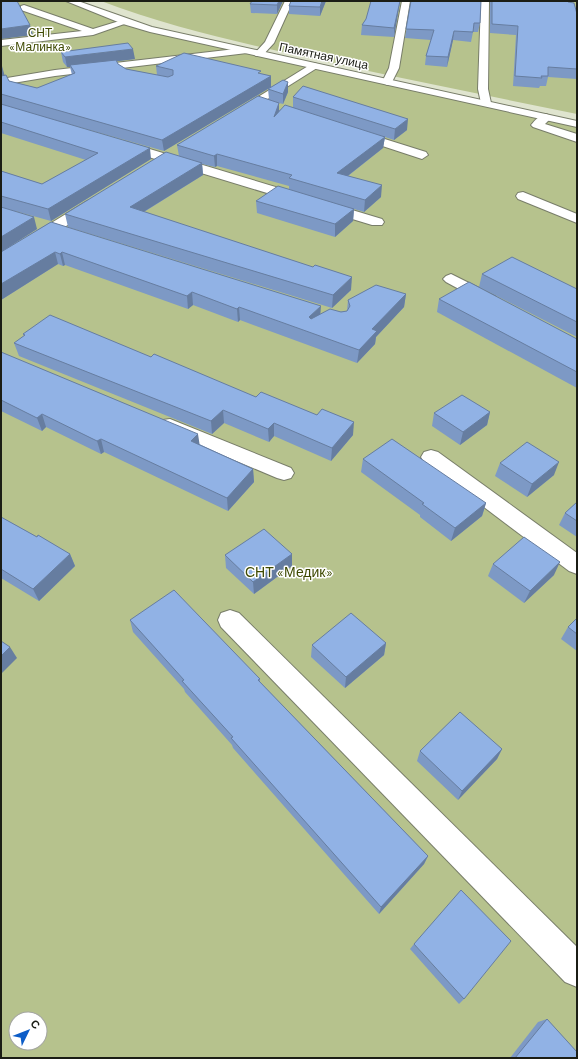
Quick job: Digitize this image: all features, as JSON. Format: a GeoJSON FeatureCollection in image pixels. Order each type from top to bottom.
{"type":"FeatureCollection","features":[{"type":"Feature","properties":{"kind":"street","name":"Памятная улица"},"geometry":{"type":"LineString","coordinates":[[70,1],[126,22],[244,51],[577,124]]}},
{"type":"Feature","properties":{"kind":"street"},"geometry":{"type":"LineString","coordinates":[[259,54],[268,43],[289,1]]}},
{"type":"Feature","properties":{"kind":"street"},"geometry":{"type":"LineString","coordinates":[[387,82],[394,68],[406,1]]}},
{"type":"Feature","properties":{"kind":"street"},"geometry":{"type":"LineString","coordinates":[[485,1],[483,89],[486,103]]}},
{"type":"Feature","properties":{"kind":"street"},"geometry":{"type":"LineString","coordinates":[[24,8],[93,32]]}},
{"type":"Feature","properties":{"kind":"street"},"geometry":{"type":"LineString","coordinates":[[1,43],[93,32],[126,22]]}},
{"type":"Feature","properties":{"kind":"street"},"geometry":{"type":"LineString","coordinates":[[1,82],[126,70],[244,51]]}},
{"type":"Feature","properties":{"kind":"street"},"geometry":{"type":"LineString","coordinates":[[230,117],[313,66]]}},
{"type":"Feature","properties":{"kind":"street"},"geometry":{"type":"LineString","coordinates":[[256,101],[271,106]]}},
{"type":"Feature","properties":{"kind":"street"},"geometry":{"type":"LineString","coordinates":[[546,117],[537,126],[577,138]]}},
{"type":"Feature","properties":{"kind":"street"},"geometry":{"type":"LineString","coordinates":[[344,130],[422,155]]}},
{"type":"Feature","properties":{"kind":"street"},"geometry":{"type":"LineString","coordinates":[[113,142],[377,222]]}},
{"type":"Feature","properties":{"kind":"street"},"geometry":{"type":"LineString","coordinates":[[152,166],[178,150]]}},
{"type":"Feature","properties":{"kind":"street"},"geometry":{"type":"LineString","coordinates":[[1,260],[106,195]]}},
{"type":"Feature","properties":{"kind":"street"},"geometry":{"type":"LineString","coordinates":[[523,196],[577,219]]}},
{"type":"Feature","properties":{"kind":"street"},"geometry":{"type":"LineString","coordinates":[[31,222],[68,233]]}},
{"type":"Feature","properties":{"kind":"street"},"geometry":{"type":"LineString","coordinates":[[451,279],[500,305]]}},
{"type":"Feature","properties":{"kind":"street"},"geometry":{"type":"LineString","coordinates":[[153,418],[284,473]]}},
{"type":"Feature","properties":{"kind":"street"},"geometry":{"type":"LineString","coordinates":[[431,457],[577,565]]}},
{"type":"Feature","properties":{"kind":"street"},"geometry":{"type":"LineString","coordinates":[[230,620],[577,970]]}},
{"type":"Feature","properties":{"kind":"green space","name":"СНТ «Медик»"},"geometry":{"type":"Polygon","coordinates":[[[1,1],[70,1],[126,22],[577,124],[577,1058],[1,1058],[1,1]]]}},
{"type":"Feature","properties":{"kind":"green space"},"geometry":{"type":"Polygon","coordinates":[[[101,1],[577,1],[577,114],[359,69],[240,42],[170,24],[101,1]]]}},
{"type":"Feature","properties":{"kind":"building"},"geometry":{"type":"Polygon","coordinates":[[[1,1],[17,1],[30,25],[1,29],[1,1]]]}},
{"type":"Feature","properties":{"kind":"building"},"geometry":{"type":"Polygon","coordinates":[[[252,1],[279,1],[277,5],[250,4],[252,1]]]}},
{"type":"Feature","properties":{"kind":"building"},"geometry":{"type":"Polygon","coordinates":[[[291,1],[322,1],[320,7],[289,6],[291,1]]]}},
{"type":"Feature","properties":{"kind":"building"},"geometry":{"type":"Polygon","coordinates":[[[371,1],[400,1],[394,28],[362,25],[366,19],[371,1]]]}},
{"type":"Feature","properties":{"kind":"building"},"geometry":{"type":"Polygon","coordinates":[[[411,1],[481,1],[480,23],[474,23],[473,32],[454,31],[448,57],[426,56],[434,30],[406,29],[411,1]]]}},
{"type":"Feature","properties":{"kind":"building"},"geometry":{"type":"Polygon","coordinates":[[[492,1],[568,1],[574,3],[577,14],[577,69],[548,67],[548,76],[541,76],[542,78],[515,76],[518,26],[492,24],[492,1]]]}},
{"type":"Feature","properties":{"kind":"building"},"geometry":{"type":"Polygon","coordinates":[[[128,43],[133,49],[65,57],[61,52],[128,43]]]}},
{"type":"Feature","properties":{"kind":"building"},"geometry":{"type":"Polygon","coordinates":[[[184,53],[261,71],[258,73],[271,76],[162,140],[1,94],[1,76],[6,75],[9,81],[37,88],[75,73],[70,65],[116,60],[118,64],[126,69],[168,77],[173,75],[173,70],[156,66],[184,53]]]}},
{"type":"Feature","properties":{"kind":"building"},"geometry":{"type":"Polygon","coordinates":[[[283,80],[288,82],[283,94],[268,89],[283,80]]]}},
{"type":"Feature","properties":{"kind":"building"},"geometry":{"type":"Polygon","coordinates":[[[303,86],[408,119],[395,129],[293,97],[303,86]]]}},
{"type":"Feature","properties":{"kind":"building"},"geometry":{"type":"Polygon","coordinates":[[[258,96],[279,103],[274,117],[285,105],[385,137],[337,173],[382,185],[365,200],[289,178],[292,175],[217,154],[214,156],[177,145],[258,96]]]}},
{"type":"Feature","properties":{"kind":"building"},"geometry":{"type":"Polygon","coordinates":[[[1,104],[150,148],[48,209],[1,196],[1,171],[42,184],[98,153],[1,122],[1,104]]]}},
{"type":"Feature","properties":{"kind":"building"},"geometry":{"type":"Polygon","coordinates":[[[166,152],[202,163],[130,207],[313,267],[315,265],[352,277],[333,295],[65,214],[166,152]]]}},
{"type":"Feature","properties":{"kind":"building"},"geometry":{"type":"Polygon","coordinates":[[[278,186],[354,209],[335,224],[256,201],[278,186]]]}},
{"type":"Feature","properties":{"kind":"building"},"geometry":{"type":"Polygon","coordinates":[[[1,207],[34,217],[1,237],[1,207]]]}},
{"type":"Feature","properties":{"kind":"building"},"geometry":{"type":"Polygon","coordinates":[[[51,222],[321,306],[309,317],[311,319],[330,309],[341,312],[347,311],[350,306],[348,300],[376,285],[406,294],[372,329],[377,331],[359,350],[239,307],[237,309],[192,292],[187,296],[62,252],[60,254],[55,252],[1,284],[1,252],[51,222]]]}},
{"type":"Feature","properties":{"kind":"building"},"geometry":{"type":"Polygon","coordinates":[[[512,257],[577,289],[577,322],[482,274],[512,257]]]}},
{"type":"Feature","properties":{"kind":"building"},"geometry":{"type":"Polygon","coordinates":[[[469,282],[577,339],[577,372],[439,299],[469,282]]]}},
{"type":"Feature","properties":{"kind":"building"},"geometry":{"type":"Polygon","coordinates":[[[50,315],[151,357],[154,354],[256,397],[261,392],[317,415],[322,409],[354,422],[332,448],[274,423],[268,429],[223,410],[211,421],[14,343],[25,335],[23,334],[50,315]]]}},
{"type":"Feature","properties":{"kind":"building"},"geometry":{"type":"Polygon","coordinates":[[[1,352],[198,434],[191,441],[253,469],[227,498],[101,439],[97,441],[42,414],[37,418],[1,400],[1,352]]]}},
{"type":"Feature","properties":{"kind":"building"},"geometry":{"type":"Polygon","coordinates":[[[462,395],[490,412],[463,432],[434,413],[462,395]]]}},
{"type":"Feature","properties":{"kind":"building"},"geometry":{"type":"Polygon","coordinates":[[[392,439],[486,503],[455,528],[422,504],[424,503],[363,459],[392,439]]]}},
{"type":"Feature","properties":{"kind":"building"},"geometry":{"type":"Polygon","coordinates":[[[527,442],[559,462],[532,484],[500,463],[527,442]]]}},
{"type":"Feature","properties":{"kind":"building"},"geometry":{"type":"Polygon","coordinates":[[[577,502],[577,521],[565,513],[577,502]]]}},
{"type":"Feature","properties":{"kind":"building"},"geometry":{"type":"Polygon","coordinates":[[[1,517],[37,537],[38,535],[70,554],[33,589],[1,569],[1,517]]]}},
{"type":"Feature","properties":{"kind":"building"},"geometry":{"type":"Polygon","coordinates":[[[264,529],[292,554],[253,582],[225,555],[264,529]]]}},
{"type":"Feature","properties":{"kind":"building"},"geometry":{"type":"Polygon","coordinates":[[[524,537],[560,562],[530,591],[493,564],[524,537]]]}},
{"type":"Feature","properties":{"kind":"building"},"geometry":{"type":"Polygon","coordinates":[[[174,590],[260,679],[258,680],[428,856],[381,907],[231,738],[233,737],[182,681],[184,680],[130,620],[174,590]]]}},
{"type":"Feature","properties":{"kind":"building"},"geometry":{"type":"Polygon","coordinates":[[[351,613],[386,643],[346,677],[312,645],[351,613]]]}},
{"type":"Feature","properties":{"kind":"building"},"geometry":{"type":"Polygon","coordinates":[[[577,618],[577,634],[568,627],[577,618]]]}},
{"type":"Feature","properties":{"kind":"building"},"geometry":{"type":"Polygon","coordinates":[[[1,641],[10,647],[1,656],[1,641]]]}},
{"type":"Feature","properties":{"kind":"building"},"geometry":{"type":"Polygon","coordinates":[[[460,712],[502,749],[462,791],[420,751],[460,712]]]}},
{"type":"Feature","properties":{"kind":"building"},"geometry":{"type":"Polygon","coordinates":[[[461,890],[511,941],[464,999],[414,944],[461,890]]]}},
{"type":"Feature","properties":{"kind":"building"},"geometry":{"type":"Polygon","coordinates":[[[547,1019],[577,1052],[577,1058],[515,1058],[547,1019]]]}},
{"type":"Feature","properties":{"kind":"park label","name":"СНТ «Малинка»"},"geometry":{"type":"Point","coordinates":[40,39]}}]}
